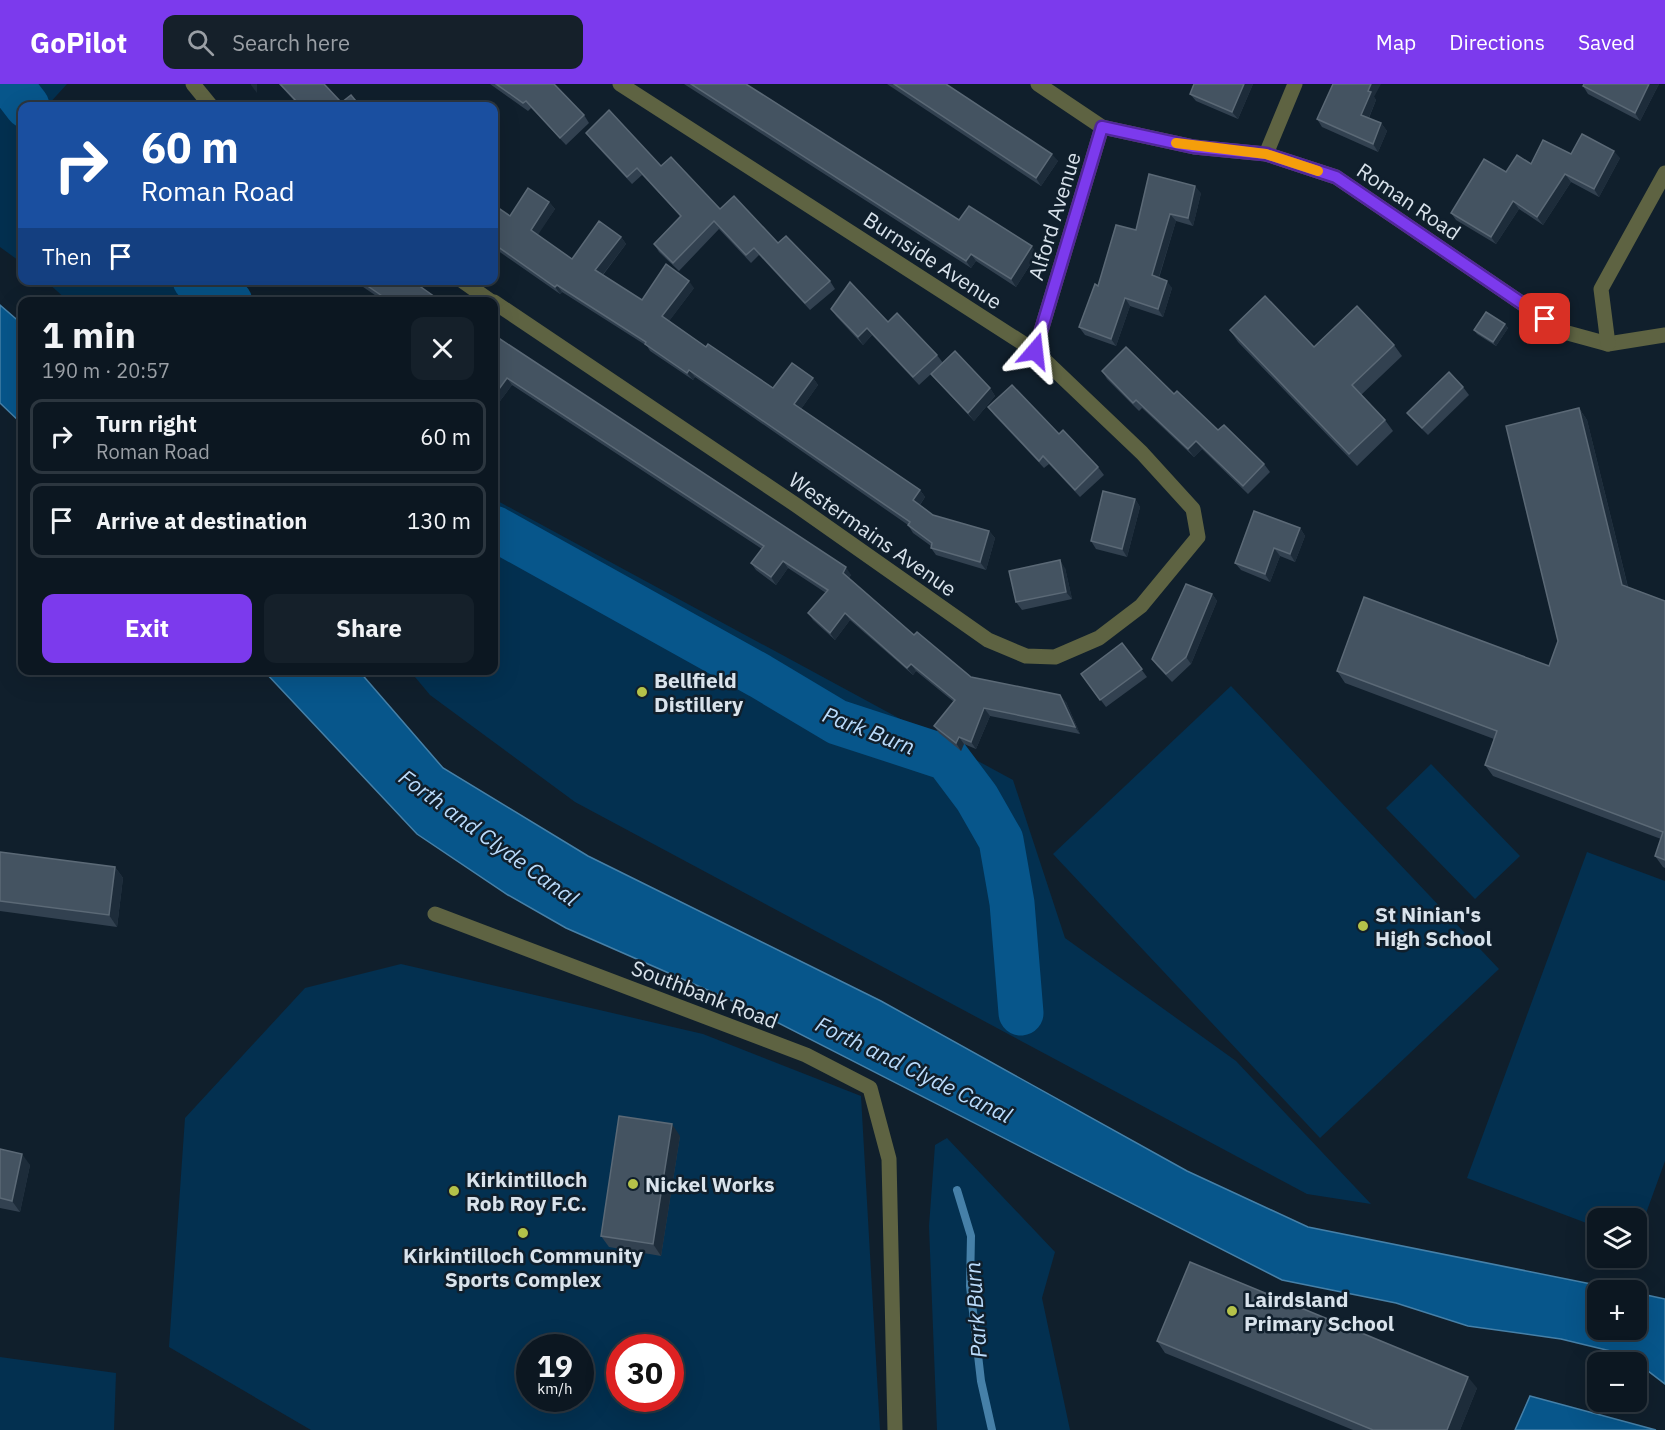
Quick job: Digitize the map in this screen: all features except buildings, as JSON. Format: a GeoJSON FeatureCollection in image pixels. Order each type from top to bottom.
{"type":"FeatureCollection","features":[{"type":"Feature","properties":{"kind":"street"},"geometry":{"type":"LineString","coordinates":[[193,84],[208,102]]}},
{"type":"Feature","properties":{"kind":"street","name":"Burnside Avenue"},"geometry":{"type":"LineString","coordinates":[[620,84],[1035,351],[1142,453],[1193,509]]}},
{"type":"Feature","properties":{"kind":"street","name":"Roman Road"},"geometry":{"type":"LineString","coordinates":[[1038,84],[1102,127],[1194,147],[1266,154],[1336,177],[1564,332],[1608,344]]}},
{"type":"Feature","properties":{"kind":"street"},"geometry":{"type":"LineString","coordinates":[[1266,154],[1295,84]]}},
{"type":"Feature","properties":{"kind":"street","name":"Alford Avenue"},"geometry":{"type":"LineString","coordinates":[[1035,351],[1102,127]]}},
{"type":"Feature","properties":{"kind":"street"},"geometry":{"type":"LineString","coordinates":[[1665,173],[1601,289],[1608,344],[1665,335]]}},
{"type":"Feature","properties":{"kind":"street","name":"Westermains Avenue"},"geometry":{"type":"LineString","coordinates":[[468,285],[486,297]]}},
{"type":"Feature","properties":{"kind":"street","name":"Westermains Avenue"},"geometry":{"type":"LineString","coordinates":[[498,305],[796,505],[988,640],[1026,656],[1055,657],[1099,639],[1141,606],[1198,537],[1193,509]]}},
{"type":"Feature","properties":{"kind":"street","name":"Southbank Road"},"geometry":{"type":"LineString","coordinates":[[435,914],[806,1055],[870,1089],[889,1159],[895,1430]]}},
{"type":"Feature","properties":{"kind":"shaded area"},"geometry":{"type":"Polygon","coordinates":[[[0,84],[67,84],[51,102],[18,102],[18,260],[0,247],[0,84]]]}},
{"type":"Feature","properties":{"kind":"shaded area"},"geometry":{"type":"Polygon","coordinates":[[[50,285],[227,285],[242,297],[64,297],[50,285]]]}},
{"type":"Feature","properties":{"kind":"shaded area"},"geometry":{"type":"Polygon","coordinates":[[[498,501],[1013,780],[1065,938],[1236,1061],[1371,1204],[1307,1194],[575,802],[430,695],[413,675],[498,675],[498,501]]]}},
{"type":"Feature","properties":{"kind":"shaded area"},"geometry":{"type":"Polygon","coordinates":[[[1231,686],[1499,969],[1320,1138],[1053,854],[1231,686]]]}},
{"type":"Feature","properties":{"kind":"shaded area"},"geometry":{"type":"Polygon","coordinates":[[[1431,764],[1520,856],[1475,899],[1386,808],[1431,764]]]}},
{"type":"Feature","properties":{"kind":"shaded area"},"geometry":{"type":"Polygon","coordinates":[[[1587,852],[1665,881],[1665,1161],[1647,1210],[1647,1208],[1587,1208],[1587,1223],[1467,1178],[1587,852]]]}},
{"type":"Feature","properties":{"kind":"shaded area","name":"Kirkintilloch Community Sports Complex"},"geometry":{"type":"Polygon","coordinates":[[[401,964],[703,1034],[861,1096],[880,1430],[311,1430],[169,1347],[185,1118],[305,988],[401,964]]]}},
{"type":"Feature","properties":{"kind":"shaded area"},"geometry":{"type":"Polygon","coordinates":[[[947,1138],[1055,1252],[1042,1298],[1070,1430],[937,1430],[929,1226],[935,1145],[947,1138]]]}},
{"type":"Feature","properties":{"kind":"shaded area"},"geometry":{"type":"Polygon","coordinates":[[[0,1357],[116,1373],[114,1430],[0,1430],[0,1357]]]}},
{"type":"Feature","properties":{"kind":"water"},"geometry":{"type":"Polygon","coordinates":[[[0,305],[18,321],[18,420],[0,403],[0,305]]]}},
{"type":"Feature","properties":{"kind":"water","name":"Forth and Clyde Canal"},"geometry":{"type":"Polygon","coordinates":[[[268,675],[362,675],[443,768],[588,856],[881,1001],[1187,1171],[1308,1227],[1587,1283],[1587,1340],[1647,1340],[1647,1295],[1665,1299],[1665,1384],[1647,1370],[1647,1352],[1615,1352],[1561,1339],[1468,1326],[1396,1303],[1282,1280],[753,1010],[566,928],[508,895],[417,834],[268,675]]]}},
{"type":"Feature","properties":{"kind":"water"},"geometry":{"type":"Polygon","coordinates":[[[1530,1396],[1656,1430],[1515,1430],[1530,1396]]]}},
{"type":"Feature","properties":{"kind":"waterway","name":"Park Burn"},"geometry":{"type":"LineString","coordinates":[[10,84],[24,102]]}},
{"type":"Feature","properties":{"kind":"waterway","name":"Park Burn"},"geometry":{"type":"LineString","coordinates":[[203,285],[222,297]]}},
{"type":"Feature","properties":{"kind":"waterway","name":"Park Burn"},"geometry":{"type":"LineString","coordinates":[[498,530],[760,676],[837,722],[947,758],[977,798],[1001,840],[1012,903],[1021,1013]]}},
{"type":"Feature","properties":{"kind":"waterway","name":"Park Burn"},"geometry":{"type":"LineString","coordinates":[[957,1190],[971,1236],[970,1286],[981,1381],[992,1430]]}},
{"type":"Feature","properties":{"kind":"slow traffic"},"geometry":{"type":"LineString","coordinates":[[1176,143],[1266,154],[1318,171]]}},
{"type":"Feature","properties":{"kind":"place","name":"Bellfield Distillery"},"geometry":{"type":"Point","coordinates":[642,692]}},
{"type":"Feature","properties":{"kind":"place","name":"St Ninian's High School"},"geometry":{"type":"Point","coordinates":[1363,926]}},
{"type":"Feature","properties":{"kind":"place","name":"Nickel Works"},"geometry":{"type":"Point","coordinates":[633,1184]}},
{"type":"Feature","properties":{"kind":"place","name":"Kirkintilloch Rob Roy F.C."},"geometry":{"type":"Point","coordinates":[454,1191]}},
{"type":"Feature","properties":{"kind":"place","name":"Kirkintilloch Community Sports Complex"},"geometry":{"type":"Point","coordinates":[523,1233]}},
{"type":"Feature","properties":{"kind":"place","name":"Lairdsland Primary School"},"geometry":{"type":"Point","coordinates":[1232,1311]}},
{"type":"Feature","properties":{"kind":"route"},"geometry":{"type":"LineString","coordinates":[[1035,351],[1102,127],[1194,147],[1266,154],[1336,177],[1545,319]]}}]}
